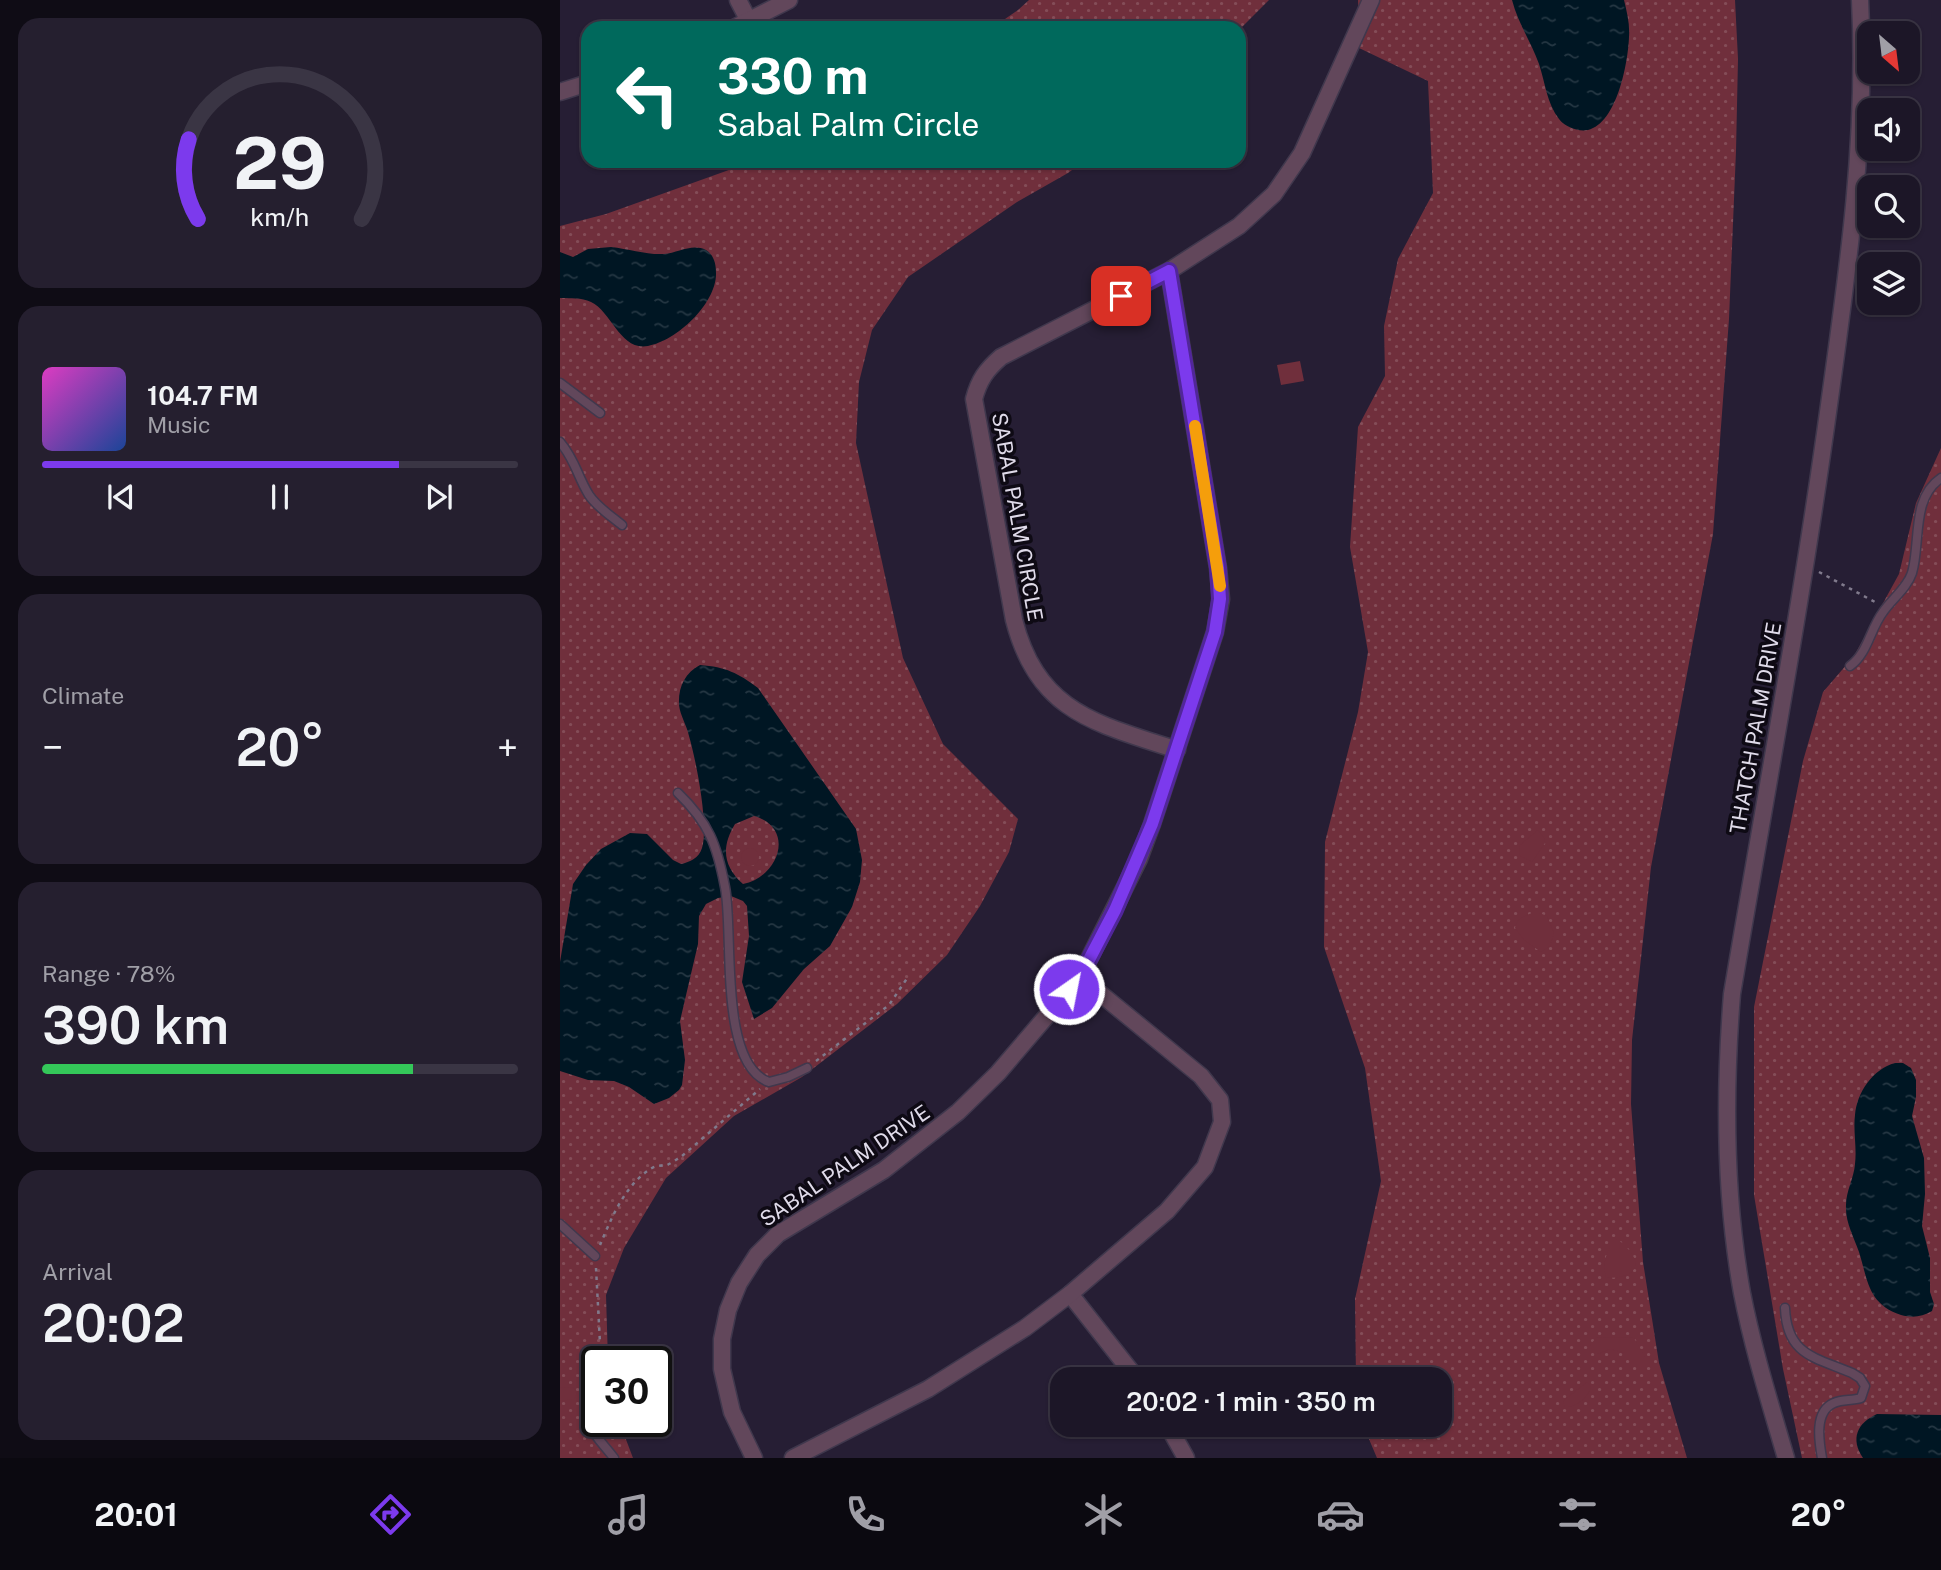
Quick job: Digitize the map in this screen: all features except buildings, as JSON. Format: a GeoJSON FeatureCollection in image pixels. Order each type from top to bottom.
{"type":"FeatureCollection","features":[{"type":"Feature","properties":{"kind":"street"},"geometry":{"type":"LineString","coordinates":[[738,0],[749,21],[789,0]]}},
{"type":"Feature","properties":{"kind":"street"},"geometry":{"type":"LineString","coordinates":[[1169,271],[1239,226],[1274,194],[1302,153],[1371,0]]}},
{"type":"Feature","properties":{"kind":"street","name":"THATCH PALM DRIVE"},"geometry":{"type":"LineString","coordinates":[[1786,1458],[1755,1351],[1742,1293],[1727,1175],[1725,1113],[1732,994],[1804,570],[1831,396],[1854,211],[1860,158],[1860,0]]}},
{"type":"Feature","properties":{"kind":"street"},"geometry":{"type":"LineString","coordinates":[[560,92],[581,85]]}},
{"type":"Feature","properties":{"kind":"street","name":"SABAL PALM DRIVE"},"geometry":{"type":"LineString","coordinates":[[754,1458],[732,1412],[721,1362],[728,1310],[748,1267],[771,1241],[790,1225],[884,1170],[958,1112],[999,1073],[1080,977],[1139,859],[1215,632],[1220,599],[1218,568],[1169,271]]}},
{"type":"Feature","properties":{"kind":"street","name":"SABAL PALM CIRCLE"},"geometry":{"type":"LineString","coordinates":[[1169,271],[1001,357],[978,382],[974,399],[1014,620],[1024,652],[1032,667],[1052,693],[1079,714],[1094,722],[1177,750]]}},
{"type":"Feature","properties":{"kind":"street"},"geometry":{"type":"LineString","coordinates":[[793,1458],[928,1389],[1025,1328],[1070,1294],[1167,1211],[1205,1167],[1222,1122],[1220,1100],[1201,1076],[1080,977]]}},
{"type":"Feature","properties":{"kind":"street"},"geometry":{"type":"LineString","coordinates":[[1070,1294],[1128,1367]]}},
{"type":"Feature","properties":{"kind":"street"},"geometry":{"type":"LineString","coordinates":[[1174,1437],[1186,1458]]}},
{"type":"Feature","properties":{"kind":"lane"},"geometry":{"type":"LineString","coordinates":[[560,383],[600,412]]}},
{"type":"Feature","properties":{"kind":"lane"},"geometry":{"type":"LineString","coordinates":[[560,442],[576,465],[594,501],[622,525]]}},
{"type":"Feature","properties":{"kind":"lane"},"geometry":{"type":"LineString","coordinates":[[1850,666],[1863,653],[1874,626],[1909,581],[1917,547],[1920,512],[1928,489],[1941,478]]}},
{"type":"Feature","properties":{"kind":"lane"},"geometry":{"type":"LineString","coordinates":[[678,793],[699,814],[720,862],[727,907],[734,1030],[751,1070],[769,1082],[807,1068]]}},
{"type":"Feature","properties":{"kind":"lane"},"geometry":{"type":"LineString","coordinates":[[560,1224],[594,1256]]}},
{"type":"Feature","properties":{"kind":"lane"},"geometry":{"type":"LineString","coordinates":[[1785,1308],[1786,1324],[1791,1338],[1800,1350],[1852,1373],[1860,1378],[1865,1386],[1861,1398],[1832,1403],[1823,1413],[1818,1428],[1822,1458]]}},
{"type":"Feature","properties":{"kind":"lane"},"geometry":{"type":"LineString","coordinates":[[598,1437],[614,1458]]}},
{"type":"Feature","properties":{"kind":"path"},"geometry":{"type":"LineString","coordinates":[[1804,570],[1823,573],[1866,599],[1888,606]]}},
{"type":"Feature","properties":{"kind":"path"},"geometry":{"type":"LineString","coordinates":[[807,1068],[889,1005],[908,977]]}},
{"type":"Feature","properties":{"kind":"path"},"geometry":{"type":"LineString","coordinates":[[600,1346],[594,1256],[627,1193],[652,1168],[668,1164],[682,1156],[769,1082]]}},
{"type":"Feature","properties":{"kind":"shaded area"},"geometry":{"type":"Polygon","coordinates":[[[1029,0],[1269,0],[1246,23],[1002,21],[1029,0]]]}},
{"type":"Feature","properties":{"kind":"shaded area"},"geometry":{"type":"Polygon","coordinates":[[[1358,0],[1735,0],[1738,59],[1736,151],[1729,319],[1713,534],[1651,867],[1632,1040],[1631,1104],[1643,1262],[1659,1363],[1687,1458],[1377,1458],[1368,1437],[1452,1437],[1452,1367],[1356,1367],[1355,1299],[1381,1181],[1365,1068],[1324,947],[1325,842],[1358,712],[1368,652],[1350,547],[1358,427],[1385,376],[1384,326],[1398,259],[1433,193],[1428,81],[1359,48],[1358,0]]]}},
{"type":"Feature","properties":{"kind":"shaded area"},"geometry":{"type":"Polygon","coordinates":[[[734,168],[1075,168],[1017,202],[908,277],[872,330],[859,382],[856,443],[903,658],[943,744],[1018,819],[1009,852],[980,906],[947,955],[897,1004],[802,1077],[734,1116],[666,1178],[624,1248],[606,1295],[608,1346],[581,1346],[581,1437],[625,1437],[633,1458],[560,1458],[560,226],[606,214],[734,168]]]}},
{"type":"Feature","properties":{"kind":"shaded area"},"geometry":{"type":"Polygon","coordinates":[[[1300,361],[1304,381],[1281,385],[1277,365],[1300,361]]]}},
{"type":"Feature","properties":{"kind":"shaded area"},"geometry":{"type":"Polygon","coordinates":[[[1941,448],[1941,1458],[1802,1458],[1783,1369],[1754,1195],[1754,1007],[1803,761],[1823,692],[1854,656],[1899,574],[1916,503],[1941,448]]]}},
{"type":"Feature","properties":{"kind":"shaded area"},"geometry":{"type":"Polygon","coordinates":[[[1538,830],[1545,843],[1532,862],[1519,855],[1520,845],[1538,830]]]}},
{"type":"Feature","properties":{"kind":"shaded area"},"geometry":{"type":"Polygon","coordinates":[[[750,848],[756,851],[759,857],[756,863],[750,866],[744,863],[741,857],[744,851],[750,848]]]}},
{"type":"Feature","properties":{"kind":"shaded area"},"geometry":{"type":"Polygon","coordinates":[[[1532,913],[1547,916],[1554,933],[1550,946],[1541,952],[1524,940],[1515,928],[1519,920],[1532,913]]]}},
{"type":"Feature","properties":{"kind":"shaded area"},"geometry":{"type":"Polygon","coordinates":[[[1617,1239],[1632,1254],[1635,1266],[1627,1275],[1606,1278],[1606,1257],[1617,1239]]]}},
{"type":"Feature","properties":{"kind":"shaded area"},"geometry":{"type":"Polygon","coordinates":[[[1597,1337],[1634,1338],[1645,1357],[1645,1364],[1637,1364],[1625,1353],[1610,1349],[1598,1354],[1590,1345],[1597,1337]]]}},
{"type":"Feature","properties":{"kind":"shaded area"},"geometry":{"type":"Polygon","coordinates":[[[1587,1382],[1591,1386],[1585,1398],[1573,1406],[1565,1407],[1563,1401],[1587,1382]]]}},
{"type":"Feature","properties":{"kind":"shaded area"},"geometry":{"type":"Polygon","coordinates":[[[573,1387],[577,1394],[574,1399],[560,1401],[560,1388],[573,1387]]]}},
{"type":"Feature","properties":{"kind":"water"},"geometry":{"type":"Polygon","coordinates":[[[1512,0],[1624,0],[1629,28],[1626,62],[1619,91],[1598,125],[1588,130],[1580,130],[1568,127],[1559,119],[1552,107],[1539,64],[1512,0]]]}},
{"type":"Feature","properties":{"kind":"water"},"geometry":{"type":"Polygon","coordinates":[[[611,247],[658,254],[701,248],[713,257],[715,285],[703,308],[683,329],[659,343],[638,346],[623,337],[605,314],[591,302],[560,298],[560,252],[573,257],[588,249],[611,247]]]}},
{"type":"Feature","properties":{"kind":"water"},"geometry":{"type":"Polygon","coordinates":[[[700,665],[725,669],[758,688],[856,829],[862,860],[860,882],[852,907],[830,946],[804,969],[772,1008],[754,1019],[742,982],[749,936],[747,906],[743,901],[731,896],[706,904],[699,916],[698,944],[680,1021],[685,1060],[682,1085],[669,1098],[654,1104],[629,1087],[614,1081],[588,1080],[560,1071],[560,962],[573,884],[601,849],[630,833],[647,834],[673,860],[681,864],[694,859],[701,851],[704,824],[701,792],[692,747],[679,705],[684,681],[690,672],[700,665]],[[754,816],[735,824],[731,832],[726,856],[731,870],[743,884],[756,880],[766,872],[778,852],[775,831],[767,822],[754,816]]]}},
{"type":"Feature","properties":{"kind":"water"},"geometry":{"type":"Polygon","coordinates":[[[1895,1063],[1903,1063],[1911,1068],[1916,1080],[1912,1116],[1924,1158],[1922,1226],[1930,1258],[1930,1292],[1934,1304],[1932,1311],[1917,1316],[1901,1315],[1882,1305],[1876,1298],[1868,1282],[1846,1211],[1855,1164],[1856,1106],[1873,1076],[1895,1063]]]}},
{"type":"Feature","properties":{"kind":"water"},"geometry":{"type":"Polygon","coordinates":[[[1877,1414],[1941,1415],[1941,1458],[1863,1458],[1856,1438],[1860,1427],[1877,1414]]]}},
{"type":"Feature","properties":{"kind":"slow traffic"},"geometry":{"type":"LineString","coordinates":[[1195,426],[1220,586]]}},
{"type":"Feature","properties":{"kind":"route"},"geometry":{"type":"LineString","coordinates":[[1069,989],[1080,977],[1139,859],[1219,615],[1218,568],[1169,271],[1121,296]]}}]}
